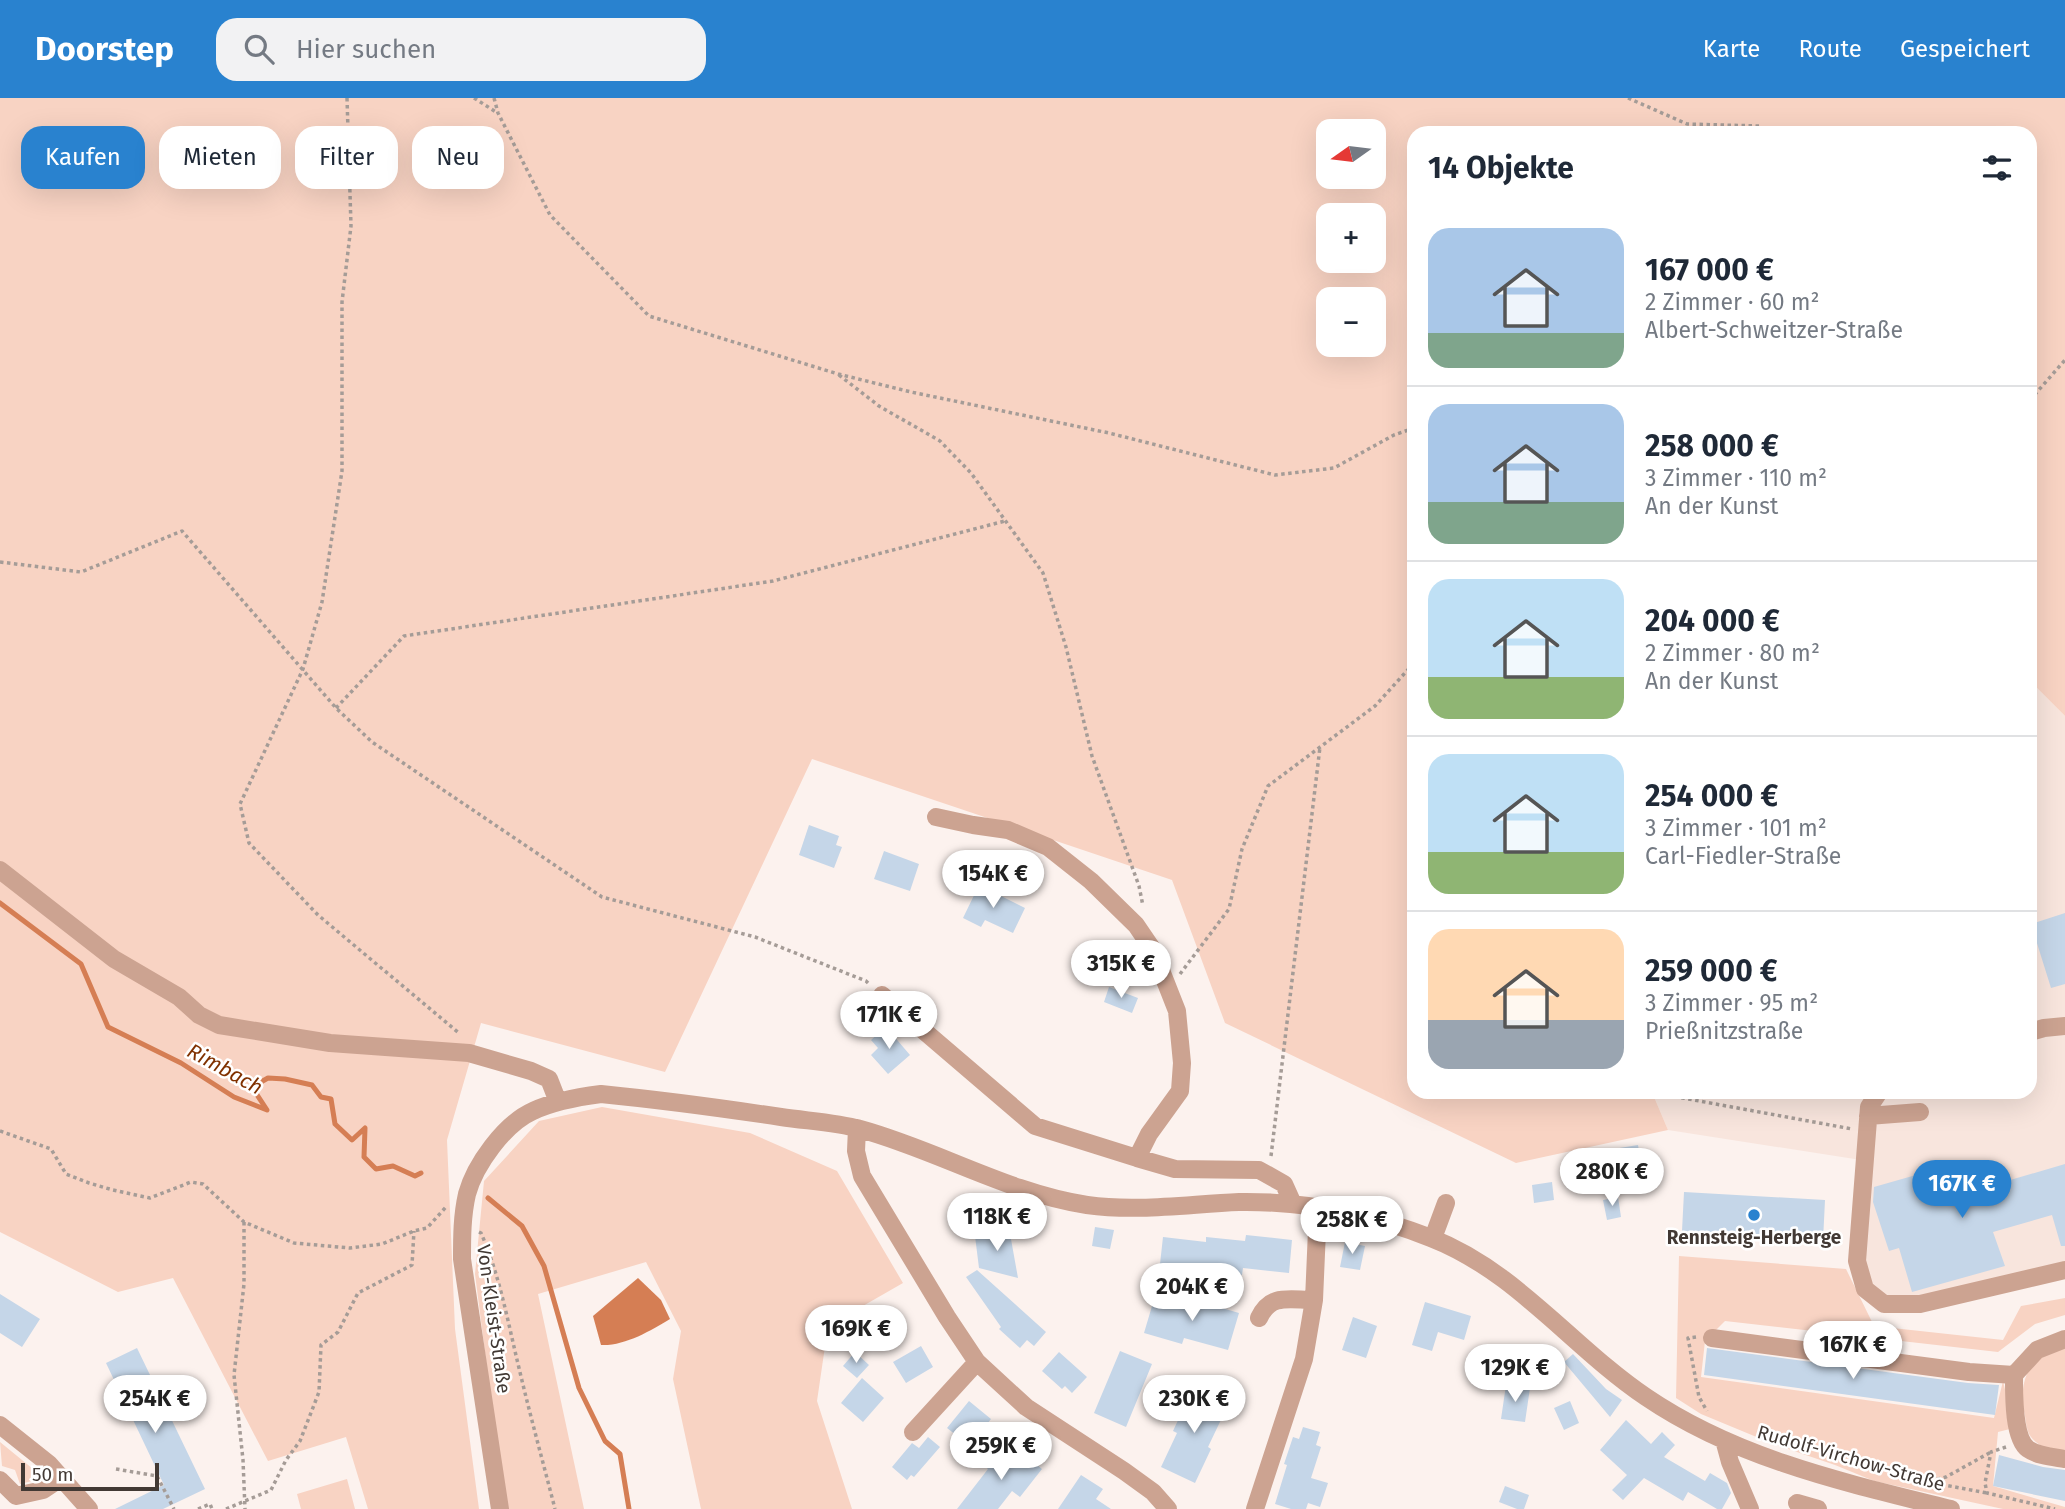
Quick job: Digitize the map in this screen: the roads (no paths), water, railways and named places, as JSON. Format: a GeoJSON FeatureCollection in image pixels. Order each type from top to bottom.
{"type":"FeatureCollection","features":[{"type":"Feature","properties":{"kind":"street"},"geometry":{"type":"LineString","coordinates":[[936,817],[1008,830],[1048,847],[1091,881],[1136,925],[1153,950],[1177,1011],[1182,1063],[1180,1091],[1149,1134],[1137,1158]]}},
{"type":"Feature","properties":{"kind":"street"},"geometry":{"type":"LineString","coordinates":[[0,870],[114,959],[179,997],[199,1015],[219,1025],[331,1043],[469,1053],[549,1079],[558,1102]]}},
{"type":"Feature","properties":{"kind":"street"},"geometry":{"type":"LineString","coordinates":[[882,995],[1035,1126],[1175,1169],[1259,1170],[1284,1184],[1293,1204]]}},
{"type":"Feature","properties":{"kind":"street"},"geometry":{"type":"LineString","coordinates":[[2037,1030],[2065,1026]]}},
{"type":"Feature","properties":{"kind":"street","name":"Von-Kleist-Straße"},"geometry":{"type":"LineString","coordinates":[[500,1509],[462,1259],[463,1228],[472,1180],[500,1138],[513,1124],[531,1112],[558,1102],[601,1094],[857,1128]]}},
{"type":"Feature","properties":{"kind":"street"},"geometry":{"type":"LineString","coordinates":[[1874,1099],[1869,1107],[1857,1261],[1865,1289],[1884,1304],[1920,1304],[2065,1270]]}},
{"type":"Feature","properties":{"kind":"street"},"geometry":{"type":"LineString","coordinates":[[1868,1124],[1920,1112]]}},
{"type":"Feature","properties":{"kind":"street"},"geometry":{"type":"LineString","coordinates":[[857,1128],[856,1151],[862,1176],[977,1362],[1026,1407],[1124,1471],[1153,1492],[1168,1509]]}},
{"type":"Feature","properties":{"kind":"street","name":"Rudolf-Virchow-Straße"},"geometry":{"type":"LineString","coordinates":[[857,1128],[1022,1188],[1088,1205],[1182,1206],[1241,1202],[1293,1204],[1364,1216],[1433,1238],[1476,1260],[1510,1284],[1645,1397],[1686,1422],[1762,1456],[1804,1470],[1951,1509]]}},
{"type":"Feature","properties":{"kind":"street"},"geometry":{"type":"LineString","coordinates":[[1433,1238],[1446,1203]]}},
{"type":"Feature","properties":{"kind":"street"},"geometry":{"type":"LineString","coordinates":[[1255,1509],[1304,1359],[1314,1300],[1318,1207]]}},
{"type":"Feature","properties":{"kind":"street"},"geometry":{"type":"LineString","coordinates":[[1259,1318],[1265,1306],[1277,1300],[1314,1300]]}},
{"type":"Feature","properties":{"kind":"street"},"geometry":{"type":"LineString","coordinates":[[1712,1338],[1969,1372],[2014,1375]]}},
{"type":"Feature","properties":{"kind":"street"},"geometry":{"type":"LineString","coordinates":[[2065,1339],[2037,1350],[2014,1375],[2017,1429],[2025,1448],[2065,1459]]}},
{"type":"Feature","properties":{"kind":"street"},"geometry":{"type":"LineString","coordinates":[[913,1432],[977,1362]]}},
{"type":"Feature","properties":{"kind":"street"},"geometry":{"type":"LineString","coordinates":[[0,1425],[49,1464],[89,1509]]}},
{"type":"Feature","properties":{"kind":"street"},"geometry":{"type":"LineString","coordinates":[[1724,1440],[1730,1462],[1750,1509]]}},
{"type":"Feature","properties":{"kind":"street"},"geometry":{"type":"LineString","coordinates":[[0,1480],[16,1496],[43,1490],[61,1478]]}},
{"type":"Feature","properties":{"kind":"street"},"geometry":{"type":"LineString","coordinates":[[1797,1503],[1818,1509]]}},
{"type":"Feature","properties":{"kind":"waterway","name":"Rimbach"},"geometry":{"type":"LineString","coordinates":[[0,903],[81,964],[108,1027],[181,1063],[234,1097],[267,1110],[252,1087],[268,1078],[312,1085],[321,1097],[331,1099],[335,1124],[352,1140],[365,1128],[364,1157],[376,1169],[393,1166],[415,1176],[421,1173]]}},
{"type":"Feature","properties":{"kind":"waterway","name":"Rimbach"},"geometry":{"type":"LineString","coordinates":[[488,1198],[522,1226],[544,1266],[579,1388],[605,1441],[620,1454],[629,1509]]}},
{"type":"Feature","properties":{"kind":"place","name":"Rennsteig-Herberge"},"geometry":{"type":"Point","coordinates":[1754,1215]}}]}
